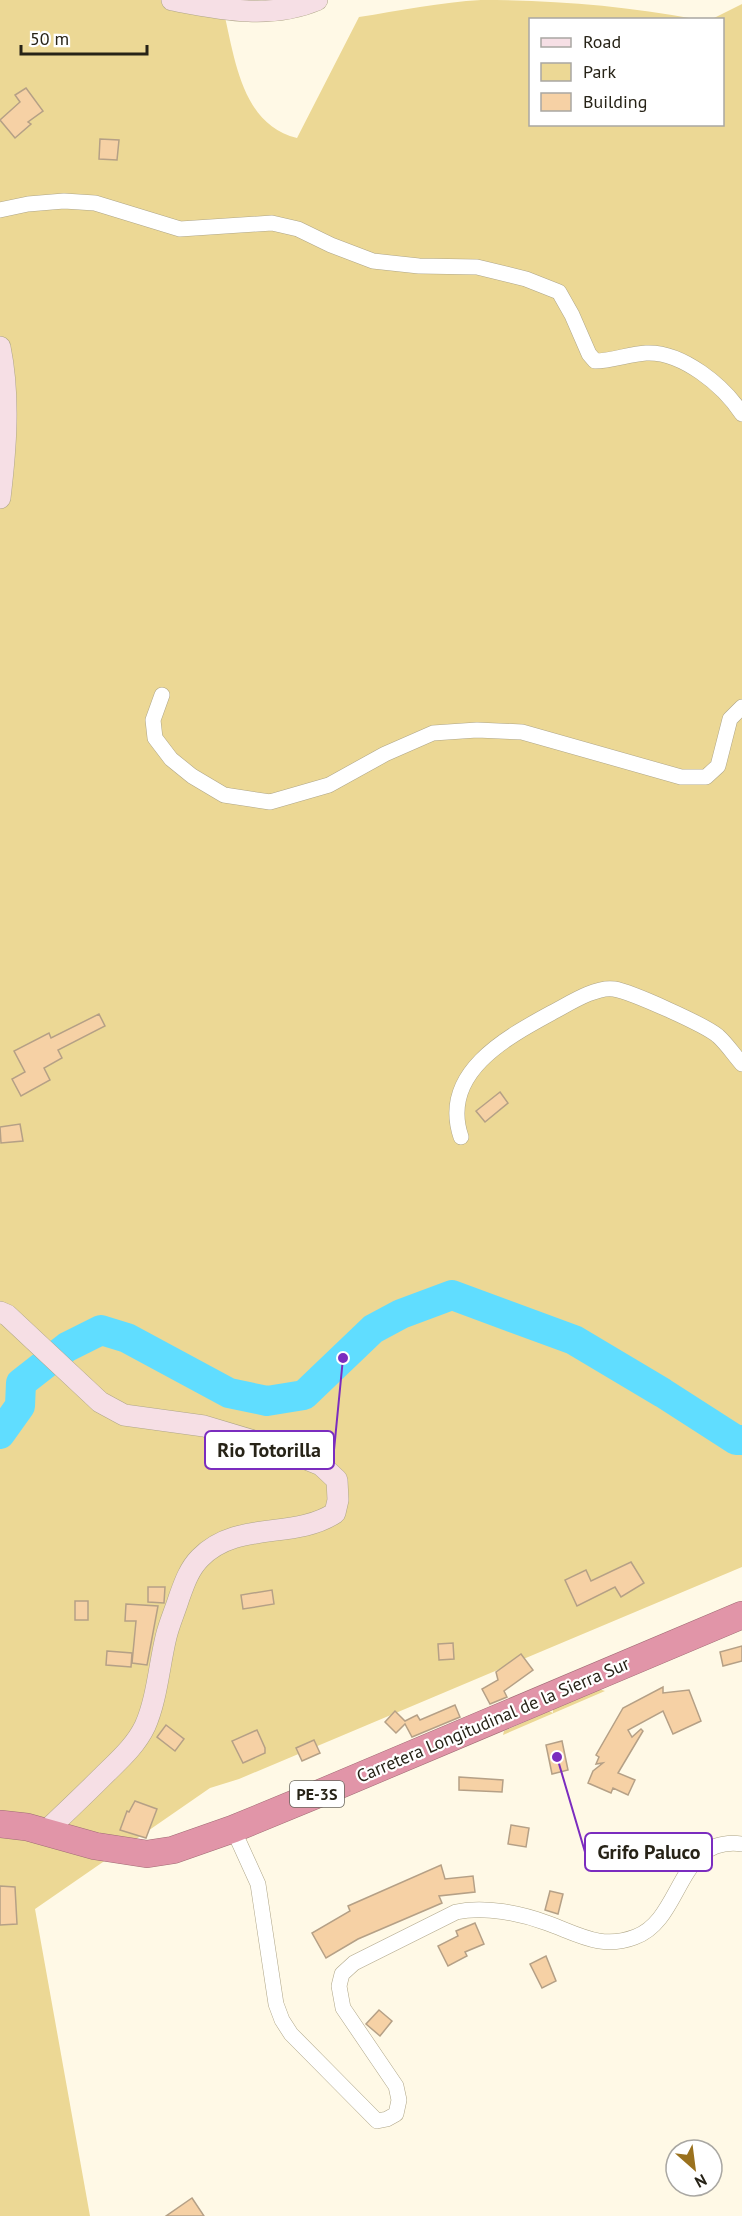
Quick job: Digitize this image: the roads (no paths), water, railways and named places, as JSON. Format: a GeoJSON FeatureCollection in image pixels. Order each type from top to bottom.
{"type":"FeatureCollection","features":[{"type":"Feature","properties":{"kind":"highway","name":"Carretera Longitudinal de la Sierra Sur"},"geometry":{"type":"LineString","coordinates":[[0,1824],[27,1827],[95,1846],[147,1854],[173,1850],[232,1829],[742,1615]]}},
{"type":"Feature","properties":{"kind":"street"},"geometry":{"type":"LineString","coordinates":[[172,0],[236,12],[302,7],[317,0]]}},
{"type":"Feature","properties":{"kind":"street"},"geometry":{"type":"LineString","coordinates":[[0,210],[28,204],[64,201],[95,203],[180,229],[272,223],[298,229],[331,245],[374,261],[419,266],[477,267],[526,279],[559,292],[589,354],[595,361],[646,353],[664,354],[697,369],[742,414]]}},
{"type":"Feature","properties":{"kind":"street"},"geometry":{"type":"LineString","coordinates":[[0,347],[5,376],[6,406],[5,453],[0,498]]}},
{"type":"Feature","properties":{"kind":"street"},"geometry":{"type":"LineString","coordinates":[[162,695],[153,720],[155,738],[171,759],[192,776],[224,795],[270,802],[328,784],[385,754],[433,733],[477,730],[522,732],[681,777],[705,777],[718,766],[730,719],[742,707]]}},
{"type":"Feature","properties":{"kind":"street"},"geometry":{"type":"LineString","coordinates":[[461,1137],[456,1123],[456,1106],[462,1088],[482,1058],[517,1032],[591,992],[613,988],[672,1012],[717,1035],[742,1064]]}},
{"type":"Feature","properties":{"kind":"street"},"geometry":{"type":"LineString","coordinates":[[3,1314],[100,1402],[124,1415],[204,1426],[305,1457],[328,1470],[337,1480],[339,1500],[335,1513],[322,1521],[301,1528],[239,1535],[213,1547],[198,1559],[186,1579],[167,1634],[144,1728],[128,1752],[45,1832]]}},
{"type":"Feature","properties":{"kind":"street"},"geometry":{"type":"LineString","coordinates":[[232,1829],[242,1845],[258,1884],[276,2004],[282,2020],[291,2034],[377,2121],[396,2114],[399,2106],[399,2093],[343,2008],[339,1986],[342,1974],[354,1963],[456,1912],[474,1908],[544,1922],[588,1940],[602,1943],[633,1938],[648,1932],[668,1908],[684,1875],[700,1856],[723,1844],[742,1844]]}},
{"type":"Feature","properties":{"kind":"waterway"},"geometry":{"type":"LineString","coordinates":[[0,1434],[20,1406],[21,1383],[67,1347],[101,1330],[127,1338],[229,1393],[267,1401],[304,1395],[373,1329],[401,1314],[452,1295],[574,1340],[736,1440],[742,1440]]}},
{"type":"Feature","properties":{"kind":"place","name":"Rio Totorilla"},"geometry":{"type":"Point","coordinates":[343,1358]}},
{"type":"Feature","properties":{"kind":"place","name":"Grifo Paluco"},"geometry":{"type":"Point","coordinates":[557,1757]}}]}
